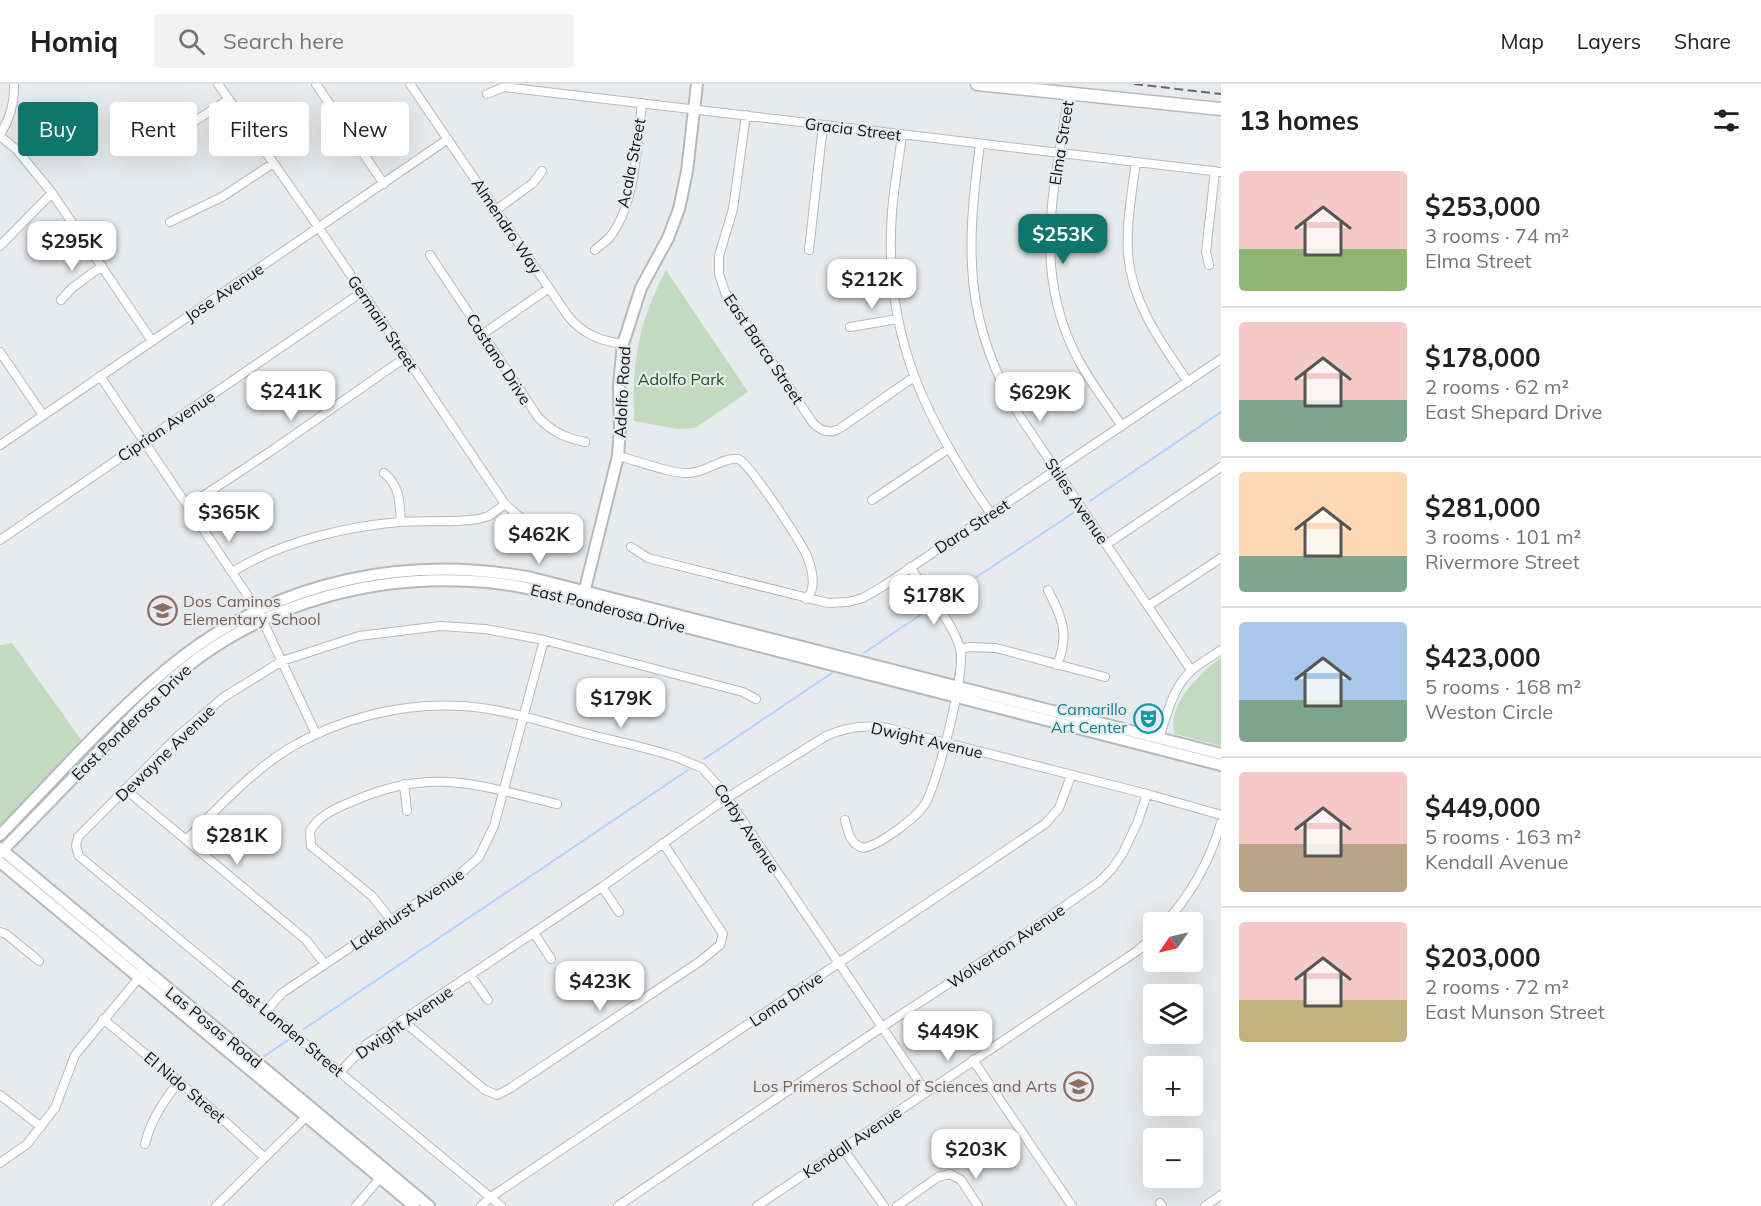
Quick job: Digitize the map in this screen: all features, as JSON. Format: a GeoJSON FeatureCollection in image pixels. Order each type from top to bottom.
{"type":"FeatureCollection","features":[{"type":"Feature","properties":{"kind":"main road","name":"Adolfo Road"},"geometry":{"type":"LineString","coordinates":[[584,595],[618,456],[623,344],[638,295],[668,238],[679,209],[687,171],[697,84]]}},
{"type":"Feature","properties":{"kind":"main road"},"geometry":{"type":"LineString","coordinates":[[977,84],[1221,109]]}},
{"type":"Feature","properties":{"kind":"main road","name":"East Ponderosa Drive"},"geometry":{"type":"LineString","coordinates":[[0,836],[119,713],[164,672],[212,636],[260,616],[336,594],[386,583],[416,580],[489,582],[584,595],[1158,743],[1221,754]]}},
{"type":"Feature","properties":{"kind":"main road","name":"East Ponderosa Drive"},"geometry":{"type":"LineString","coordinates":[[1,851],[173,678],[260,616]]}},
{"type":"Feature","properties":{"kind":"main road","name":"East Ponderosa Drive"},"geometry":{"type":"LineString","coordinates":[[1158,743],[1221,765]]}},
{"type":"Feature","properties":{"kind":"main road","name":"Las Posas Road"},"geometry":{"type":"LineString","coordinates":[[1,851],[141,974]]}},
{"type":"Feature","properties":{"kind":"main road","name":"Las Posas Road"},"geometry":{"type":"LineString","coordinates":[[0,862],[141,974],[309,1113],[429,1206]]}},
{"type":"Feature","properties":{"kind":"main road","name":"Las Posas Road"},"geometry":{"type":"LineString","coordinates":[[309,1113],[414,1206]]}},
{"type":"Feature","properties":{"kind":"street"},"geometry":{"type":"LineString","coordinates":[[14,84],[14,102],[0,136],[17,150],[52,193],[152,341]]}},
{"type":"Feature","properties":{"kind":"street","name":"Germain Street"},"geometry":{"type":"LineString","coordinates":[[218,84],[319,228],[505,504],[532,525],[548,531],[568,529]]}},
{"type":"Feature","properties":{"kind":"street"},"geometry":{"type":"LineString","coordinates":[[316,84],[384,184]]}},
{"type":"Feature","properties":{"kind":"street","name":"Almendro Way"},"geometry":{"type":"LineString","coordinates":[[410,84],[568,316],[582,330],[600,340],[623,344]]}},
{"type":"Feature","properties":{"kind":"street","name":"Gracia Street"},"geometry":{"type":"LineString","coordinates":[[487,94],[504,87],[1218,172]]}},
{"type":"Feature","properties":{"kind":"street","name":"Elma Street"},"geometry":{"type":"LineString","coordinates":[[1069,93],[1058,154],[1049,234],[1051,273],[1057,307],[1066,335],[1079,362],[1122,426]]}},
{"type":"Feature","properties":{"kind":"street"},"geometry":{"type":"LineString","coordinates":[[197,120],[229,99]]}},
{"type":"Feature","properties":{"kind":"street","name":"Acala Street"},"geometry":{"type":"LineString","coordinates":[[595,250],[614,230],[626,204],[642,103]]}},
{"type":"Feature","properties":{"kind":"street","name":"East Barca Street"},"geometry":{"type":"LineString","coordinates":[[746,115],[733,209],[719,256],[720,280],[735,308],[813,423],[823,431],[839,429],[914,377]]}},
{"type":"Feature","properties":{"kind":"street"},"geometry":{"type":"LineString","coordinates":[[809,250],[824,125]]}},
{"type":"Feature","properties":{"kind":"street"},"geometry":{"type":"LineString","coordinates":[[902,135],[893,205],[891,249],[898,319],[914,377],[928,410],[948,449],[991,514]]}},
{"type":"Feature","properties":{"kind":"street","name":"Jose Avenue"},"geometry":{"type":"LineString","coordinates":[[0,445],[448,139]]}},
{"type":"Feature","properties":{"kind":"street","name":"Stiles Avenue"},"geometry":{"type":"LineString","coordinates":[[980,144],[970,240],[978,316],[990,356],[1008,398],[1191,670]]}},
{"type":"Feature","properties":{"kind":"street"},"geometry":{"type":"LineString","coordinates":[[1136,162],[1128,236],[1131,274],[1135,290],[1153,331],[1188,382]]}},
{"type":"Feature","properties":{"kind":"street"},"geometry":{"type":"LineString","coordinates":[[170,222],[222,197],[272,164]]}},
{"type":"Feature","properties":{"kind":"street"},"geometry":{"type":"LineString","coordinates":[[496,210],[533,183],[542,171]]}},
{"type":"Feature","properties":{"kind":"street"},"geometry":{"type":"LineString","coordinates":[[1209,265],[1206,252],[1218,172]]}},
{"type":"Feature","properties":{"kind":"street"},"geometry":{"type":"LineString","coordinates":[[0,246],[52,193]]}},
{"type":"Feature","properties":{"kind":"street","name":"Castano Drive"},"geometry":{"type":"LineString","coordinates":[[430,255],[538,417],[562,436],[585,442]]}},
{"type":"Feature","properties":{"kind":"street"},"geometry":{"type":"LineString","coordinates":[[61,300],[72,288],[102,266]]}},
{"type":"Feature","properties":{"kind":"street"},"geometry":{"type":"LineString","coordinates":[[483,334],[549,288]]}},
{"type":"Feature","properties":{"kind":"street","name":"Ciprian Avenue"},"geometry":{"type":"LineString","coordinates":[[0,540],[362,292]]}},
{"type":"Feature","properties":{"kind":"street"},"geometry":{"type":"LineString","coordinates":[[850,327],[898,319]]}},
{"type":"Feature","properties":{"kind":"street"},"geometry":{"type":"LineString","coordinates":[[0,352],[43,415]]}},
{"type":"Feature","properties":{"kind":"street"},"geometry":{"type":"LineString","coordinates":[[188,506],[406,357]]}},
{"type":"Feature","properties":{"kind":"street","name":"Dara Street"},"geometry":{"type":"LineString","coordinates":[[632,547],[648,558],[806,599],[839,603],[863,598],[1221,359]]}},
{"type":"Feature","properties":{"kind":"street"},"geometry":{"type":"LineString","coordinates":[[100,376],[260,616],[316,734]]}},
{"type":"Feature","properties":{"kind":"street"},"geometry":{"type":"LineString","coordinates":[[872,500],[948,449]]}},
{"type":"Feature","properties":{"kind":"street"},"geometry":{"type":"LineString","coordinates":[[618,456],[684,473],[703,470],[731,458],[746,463],[807,556],[811,568],[812,587],[810,596],[806,599]]}},
{"type":"Feature","properties":{"kind":"street"},"geometry":{"type":"LineString","coordinates":[[1107,544],[1221,467]]}},
{"type":"Feature","properties":{"kind":"street"},"geometry":{"type":"LineString","coordinates":[[384,473],[397,489],[401,522]]}},
{"type":"Feature","properties":{"kind":"street"},"geometry":{"type":"LineString","coordinates":[[232,572],[262,556],[343,531],[401,522],[478,519],[489,516],[505,504]]}},
{"type":"Feature","properties":{"kind":"street"},"geometry":{"type":"LineString","coordinates":[[1148,606],[1221,558]]}},
{"type":"Feature","properties":{"kind":"street"},"geometry":{"type":"LineString","coordinates":[[845,820],[851,839],[863,848],[871,846],[913,818],[928,799],[945,743],[962,664],[960,649],[951,629],[910,567]]}},
{"type":"Feature","properties":{"kind":"street"},"geometry":{"type":"LineString","coordinates":[[1048,590],[1063,626],[1063,646],[1057,665]]}},
{"type":"Feature","properties":{"kind":"street","name":"Dewayne Avenue"},"geometry":{"type":"LineString","coordinates":[[76,849],[76,841],[82,832],[210,708],[249,680],[282,661],[359,636],[423,627],[485,628],[543,640],[743,692],[756,699]]}},
{"type":"Feature","properties":{"kind":"street","name":"Lakehurst Avenue"},"geometry":{"type":"LineString","coordinates":[[267,1010],[282,993],[392,921],[460,874],[479,857],[489,840],[504,791],[543,640]]}},
{"type":"Feature","properties":{"kind":"street"},"geometry":{"type":"LineString","coordinates":[[960,649],[982,646],[996,648],[1105,677]]}},
{"type":"Feature","properties":{"kind":"street"},"geometry":{"type":"LineString","coordinates":[[1158,743],[1175,692],[1191,670],[1221,650]]}},
{"type":"Feature","properties":{"kind":"street","name":"Corby Avenue"},"geometry":{"type":"LineString","coordinates":[[186,840],[251,777],[286,751],[316,734],[351,720],[418,707],[463,706],[523,717],[676,757],[702,768],[713,778],[926,1092]]}},
{"type":"Feature","properties":{"kind":"street","name":"Dwight Avenue"},"geometry":{"type":"LineString","coordinates":[[340,1072],[362,1048],[602,887],[727,798],[826,736],[843,729],[876,726],[1147,794],[1221,815]]}},
{"type":"Feature","properties":{"kind":"street","name":"Loma Drive"},"geometry":{"type":"LineString","coordinates":[[481,1206],[491,1197],[1045,824],[1059,808],[1071,776]]}},
{"type":"Feature","properties":{"kind":"street"},"geometry":{"type":"LineString","coordinates":[[392,921],[372,896],[314,850],[309,841],[309,834],[319,820],[344,805],[375,792],[404,784],[456,781],[557,804]]}},
{"type":"Feature","properties":{"kind":"street"},"geometry":{"type":"LineString","coordinates":[[404,784],[407,811]]}},
{"type":"Feature","properties":{"kind":"street"},"geometry":{"type":"LineString","coordinates":[[125,789],[306,940],[325,964]]}},
{"type":"Feature","properties":{"kind":"street","name":"Wolverton Avenue"},"geometry":{"type":"LineString","coordinates":[[618,1206],[1099,882],[1123,853],[1138,821],[1147,794]]}},
{"type":"Feature","properties":{"kind":"street"},"geometry":{"type":"LineString","coordinates":[[1174,912],[1186,898],[1204,868],[1221,823]]}},
{"type":"Feature","properties":{"kind":"street"},"geometry":{"type":"LineString","coordinates":[[402,1020],[485,1090],[497,1095],[699,962],[720,945],[723,934],[663,843]]}},
{"type":"Feature","properties":{"kind":"street","name":"East Landen Street"},"geometry":{"type":"LineString","coordinates":[[76,849],[79,856],[501,1206]]}},
{"type":"Feature","properties":{"kind":"street"},"geometry":{"type":"LineString","coordinates":[[602,887],[619,912]]}},
{"type":"Feature","properties":{"kind":"street"},"geometry":{"type":"LineString","coordinates":[[0,932],[6,934],[39,961]]}},
{"type":"Feature","properties":{"kind":"street"},"geometry":{"type":"LineString","coordinates":[[534,933],[551,959]]}},
{"type":"Feature","properties":{"kind":"street","name":"Kendall Avenue"},"geometry":{"type":"LineString","coordinates":[[757,1206],[1143,946]]}},
{"type":"Feature","properties":{"kind":"street"},"geometry":{"type":"LineString","coordinates":[[0,1163],[20,1150],[41,1127],[59,1101],[75,1055],[141,974]]}},
{"type":"Feature","properties":{"kind":"street","name":"Dwight Avenue"},"geometry":{"type":"LineString","coordinates":[[471,976],[488,1000]]}},
{"type":"Feature","properties":{"kind":"street","name":"El Nido Street"},"geometry":{"type":"LineString","coordinates":[[103,1019],[179,1081],[264,1157]]}},
{"type":"Feature","properties":{"kind":"street"},"geometry":{"type":"LineString","coordinates":[[973,1060],[1072,1206]]}},
{"type":"Feature","properties":{"kind":"street"},"geometry":{"type":"LineString","coordinates":[[145,1144],[149,1128],[158,1109],[179,1081]]}},
{"type":"Feature","properties":{"kind":"street"},"geometry":{"type":"LineString","coordinates":[[0,1095],[41,1127]]}},
{"type":"Feature","properties":{"kind":"street"},"geometry":{"type":"LineString","coordinates":[[216,1206],[309,1113]]}},
{"type":"Feature","properties":{"kind":"street"},"geometry":{"type":"LineString","coordinates":[[843,1149],[884,1206]]}},
{"type":"Feature","properties":{"kind":"street"},"geometry":{"type":"LineString","coordinates":[[897,1206],[938,1177],[946,1174],[954,1175],[961,1180],[978,1206]]}},
{"type":"Feature","properties":{"kind":"street"},"geometry":{"type":"LineString","coordinates":[[356,1206],[380,1178]]}},
{"type":"Feature","properties":{"kind":"street"},"geometry":{"type":"LineString","coordinates":[[1205,1206],[1221,1195]]}},
{"type":"Feature","properties":{"kind":"green space","name":"Adolfo Park"},"geometry":{"type":"Polygon","coordinates":[[[666,270],[748,392],[695,428],[678,429],[634,421],[634,380],[639,343],[649,308],[666,270]]]}},
{"type":"Feature","properties":{"kind":"green space"},"geometry":{"type":"Polygon","coordinates":[[[12,643],[82,741],[0,826],[0,645],[12,643]]]}},
{"type":"Feature","properties":{"kind":"green space"},"geometry":{"type":"Polygon","coordinates":[[[1221,658],[1221,746],[1175,734],[1173,724],[1175,713],[1186,691],[1221,658]]]}},
{"type":"Feature","properties":{"kind":"waterway"},"geometry":{"type":"LineString","coordinates":[[1090,501],[1221,412]]}},
{"type":"Feature","properties":{"kind":"waterway"},"geometry":{"type":"LineString","coordinates":[[945,598],[1073,513]]}},
{"type":"Feature","properties":{"kind":"waterway"},"geometry":{"type":"LineString","coordinates":[[864,653],[926,611]]}},
{"type":"Feature","properties":{"kind":"waterway"},"geometry":{"type":"LineString","coordinates":[[704,759],[832,673]]}},
{"type":"Feature","properties":{"kind":"waterway"},"geometry":{"type":"LineString","coordinates":[[304,1029],[688,770]]}},
{"type":"Feature","properties":{"kind":"waterway"},"geometry":{"type":"LineString","coordinates":[[263,1057],[288,1040]]}},
{"type":"Feature","properties":{"kind":"railway"},"geometry":{"type":"LineString","coordinates":[[1134,84],[1221,94]]}},
{"type":"Feature","properties":{"kind":"place","name":"Dos Caminos Elementary School"},"geometry":{"type":"Point","coordinates":[162,610]}},
{"type":"Feature","properties":{"kind":"place","name":"Camarillo Art Center"},"geometry":{"type":"Point","coordinates":[1148,718]}},
{"type":"Feature","properties":{"kind":"place","name":"Los Primeros School of Sciences and Arts"},"geometry":{"type":"Point","coordinates":[1078,1086]}}]}
